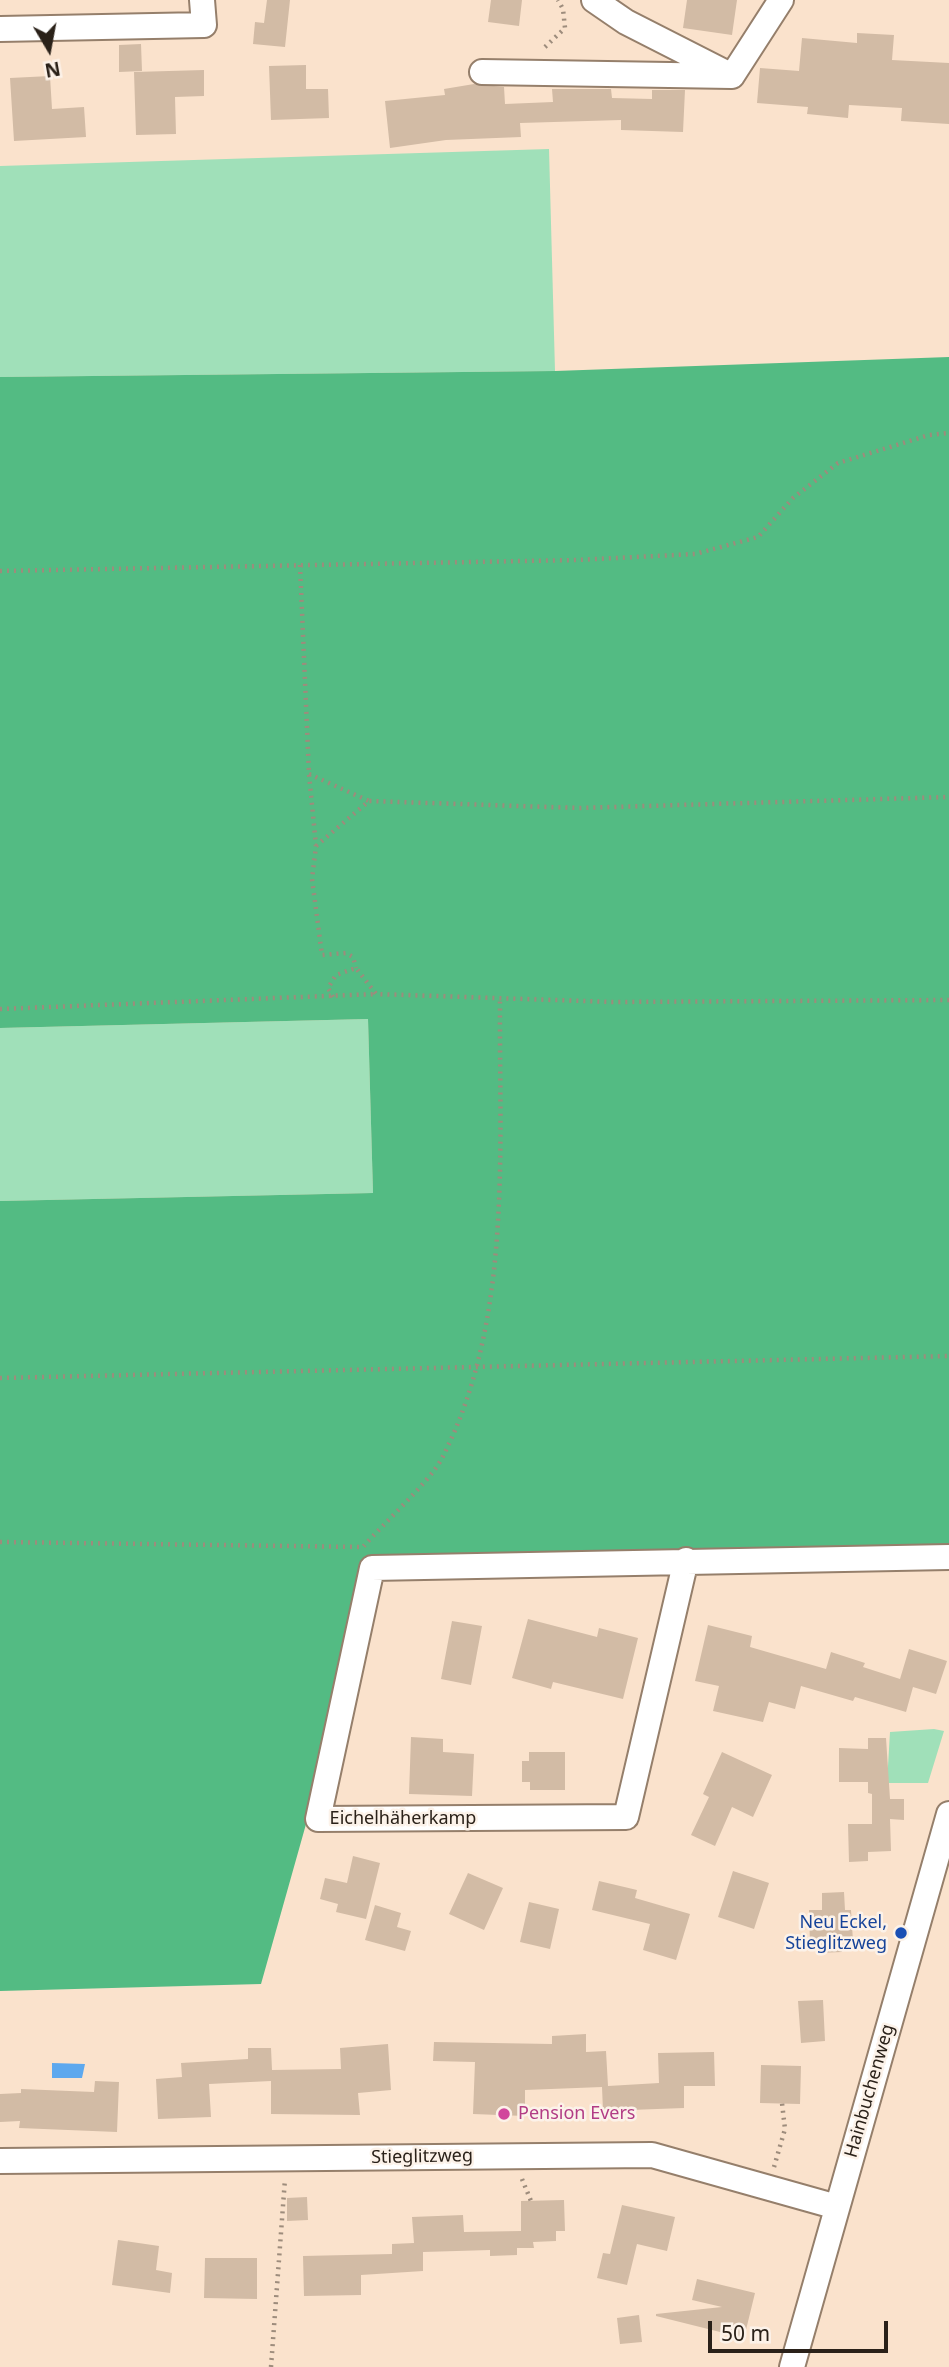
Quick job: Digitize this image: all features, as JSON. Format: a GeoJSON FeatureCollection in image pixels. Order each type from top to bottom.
{"type":"FeatureCollection","features":[{"type":"Feature","properties":{"kind":"street"},"geometry":{"type":"LineString","coordinates":[[0,29],[204,26],[202,0]]}},
{"type":"Feature","properties":{"kind":"street"},"geometry":{"type":"LineString","coordinates":[[594,0],[626,22],[732,76]]}},
{"type":"Feature","properties":{"kind":"street"},"geometry":{"type":"LineString","coordinates":[[732,76],[781,0]]}},
{"type":"Feature","properties":{"kind":"street"},"geometry":{"type":"LineString","coordinates":[[482,72],[732,76]]}},
{"type":"Feature","properties":{"kind":"street","name":"Eichelhäherkamp"},"geometry":{"type":"LineString","coordinates":[[686,1560],[626,1817],[318,1819],[372,1568],[686,1560],[949,1557]]}},
{"type":"Feature","properties":{"kind":"street","name":"Hainbuchenweg"},"geometry":{"type":"LineString","coordinates":[[792,2367],[949,1814]]}},
{"type":"Feature","properties":{"kind":"street","name":"Stieglitzweg"},"geometry":{"type":"LineString","coordinates":[[0,2161],[652,2154],[837,2207]]}},
{"type":"Feature","properties":{"kind":"path"},"geometry":{"type":"LineString","coordinates":[[536,51],[548,46],[565,28],[563,9],[558,0]]}},
{"type":"Feature","properties":{"kind":"path"},"geometry":{"type":"LineString","coordinates":[[0,570],[576,560],[695,554],[758,537],[793,498],[838,463],[929,435],[949,433]]}},
{"type":"Feature","properties":{"kind":"path"},"geometry":{"type":"LineString","coordinates":[[300,565],[309,774],[316,846],[312,879],[318,944],[322,955],[346,953],[353,957],[356,968],[376,994]]}},
{"type":"Feature","properties":{"kind":"path"},"geometry":{"type":"LineString","coordinates":[[309,774],[369,801],[579,807],[949,797]]}},
{"type":"Feature","properties":{"kind":"path"},"geometry":{"type":"LineString","coordinates":[[316,846],[369,801]]}},
{"type":"Feature","properties":{"kind":"path"},"geometry":{"type":"LineString","coordinates":[[334,997],[328,988],[336,975],[356,968]]}},
{"type":"Feature","properties":{"kind":"path"},"geometry":{"type":"LineString","coordinates":[[0,1009],[376,994],[500,1000],[949,1000]]}},
{"type":"Feature","properties":{"kind":"path"},"geometry":{"type":"LineString","coordinates":[[0,1542],[363,1547],[440,1461],[478,1364],[499,1239],[500,1000]]}},
{"type":"Feature","properties":{"kind":"path"},"geometry":{"type":"LineString","coordinates":[[0,1378],[478,1364],[949,1356]]}},
{"type":"Feature","properties":{"kind":"path"},"geometry":{"type":"LineString","coordinates":[[768,2188],[785,2129],[782,2103]]}},
{"type":"Feature","properties":{"kind":"path"},"geometry":{"type":"LineString","coordinates":[[271,2367],[288,2158]]}},
{"type":"Feature","properties":{"kind":"path"},"geometry":{"type":"LineString","coordinates":[[513,2177],[521,2178],[531,2201]]}},
{"type":"Feature","properties":{"kind":"green space"},"geometry":{"type":"Polygon","coordinates":[[[549,149],[555,371],[0,377],[0,166],[549,149]]]}},
{"type":"Feature","properties":{"kind":"green space"},"geometry":{"type":"Polygon","coordinates":[[[949,357],[949,1566],[377,1572],[261,1984],[0,1991],[0,1201],[373,1193],[368,1019],[0,1028],[0,377],[555,371],[949,357]]]}},
{"type":"Feature","properties":{"kind":"green space"},"geometry":{"type":"Polygon","coordinates":[[[368,1019],[373,1193],[0,1201],[0,1028],[368,1019]]]}},
{"type":"Feature","properties":{"kind":"green space"},"geometry":{"type":"Polygon","coordinates":[[[934,1729],[944,1731],[928,1783],[887,1783],[890,1732],[934,1729]]]}},
{"type":"Feature","properties":{"kind":"water"},"geometry":{"type":"Polygon","coordinates":[[[52,2063],[85,2064],[82,2078],[52,2078],[52,2063]]]}},
{"type":"Feature","properties":{"kind":"building"},"geometry":{"type":"Polygon","coordinates":[[[267,0],[290,0],[285,47],[253,44],[255,22],[264,23],[267,0]]]}},
{"type":"Feature","properties":{"kind":"building"},"geometry":{"type":"Polygon","coordinates":[[[491,0],[522,0],[519,26],[488,22],[491,0]]]}},
{"type":"Feature","properties":{"kind":"building"},"geometry":{"type":"Polygon","coordinates":[[[687,0],[737,0],[732,35],[683,28],[687,0]]]}},
{"type":"Feature","properties":{"kind":"building"},"geometry":{"type":"Polygon","coordinates":[[[857,33],[894,35],[892,60],[949,63],[949,124],[901,121],[902,108],[849,105],[848,118],[807,114],[808,107],[757,103],[760,68],[799,71],[802,38],[857,43],[857,33]]]}},
{"type":"Feature","properties":{"kind":"building"},"geometry":{"type":"Polygon","coordinates":[[[141,44],[142,71],[119,72],[119,45],[141,44]]]}},
{"type":"Feature","properties":{"kind":"building"},"geometry":{"type":"Polygon","coordinates":[[[306,65],[306,89],[328,89],[329,118],[271,120],[269,66],[306,65]]]}},
{"type":"Feature","properties":{"kind":"building"},"geometry":{"type":"Polygon","coordinates":[[[204,70],[204,96],[175,97],[176,134],[136,135],[134,72],[204,70]]]}},
{"type":"Feature","properties":{"kind":"building"},"geometry":{"type":"Polygon","coordinates":[[[50,76],[52,109],[84,107],[86,137],[14,141],[10,78],[50,76]]]}},
{"type":"Feature","properties":{"kind":"building"},"geometry":{"type":"Polygon","coordinates":[[[474,84],[504,87],[505,104],[553,102],[552,89],[611,89],[612,98],[652,99],[652,90],[685,90],[683,132],[621,130],[621,120],[520,123],[521,137],[446,140],[390,148],[385,101],[445,95],[444,89],[474,84]]]}},
{"type":"Feature","properties":{"kind":"building"},"geometry":{"type":"Polygon","coordinates":[[[528,1619],[597,1637],[599,1628],[638,1638],[623,1699],[553,1682],[551,1689],[512,1678],[528,1619]]]}},
{"type":"Feature","properties":{"kind":"building"},"geometry":{"type":"Polygon","coordinates":[[[452,1621],[482,1626],[471,1685],[441,1679],[452,1621]]]}},
{"type":"Feature","properties":{"kind":"building"},"geometry":{"type":"Polygon","coordinates":[[[708,1625],[752,1636],[750,1647],[826,1669],[831,1652],[865,1663],[863,1667],[900,1679],[909,1649],[947,1661],[936,1694],[913,1687],[906,1712],[855,1697],[853,1701],[801,1686],[795,1709],[769,1702],[763,1722],[713,1711],[719,1686],[695,1681],[708,1625]]]}},
{"type":"Feature","properties":{"kind":"building"},"geometry":{"type":"Polygon","coordinates":[[[411,1737],[443,1739],[443,1752],[474,1754],[472,1796],[409,1794],[411,1737]]]}},
{"type":"Feature","properties":{"kind":"building"},"geometry":{"type":"Polygon","coordinates":[[[868,1738],[886,1738],[890,1799],[904,1799],[904,1820],[890,1819],[891,1851],[868,1852],[868,1861],[849,1862],[848,1824],[872,1824],[872,1794],[868,1793],[868,1782],[839,1782],[839,1748],[868,1749],[868,1738]]]}},
{"type":"Feature","properties":{"kind":"building"},"geometry":{"type":"Polygon","coordinates":[[[529,1752],[565,1752],[565,1790],[530,1790],[530,1782],[522,1782],[522,1761],[529,1761],[529,1752]]]}},
{"type":"Feature","properties":{"kind":"building"},"geometry":{"type":"Polygon","coordinates":[[[722,1752],[772,1775],[753,1817],[732,1807],[715,1846],[691,1835],[709,1797],[703,1794],[722,1752]]]}},
{"type":"Feature","properties":{"kind":"building"},"geometry":{"type":"Polygon","coordinates":[[[353,1856],[380,1863],[366,1919],[336,1912],[338,1904],[320,1899],[325,1878],[347,1883],[353,1856]]]}},
{"type":"Feature","properties":{"kind":"building"},"geometry":{"type":"Polygon","coordinates":[[[733,1871],[769,1883],[754,1929],[718,1917],[733,1871]]]}},
{"type":"Feature","properties":{"kind":"building"},"geometry":{"type":"Polygon","coordinates":[[[468,1873],[503,1888],[484,1930],[449,1914],[468,1873]]]}},
{"type":"Feature","properties":{"kind":"building"},"geometry":{"type":"Polygon","coordinates":[[[599,1881],[637,1890],[635,1898],[690,1914],[676,1960],[643,1950],[650,1924],[592,1910],[599,1881]]]}},
{"type":"Feature","properties":{"kind":"building"},"geometry":{"type":"Polygon","coordinates":[[[844,1892],[845,1910],[851,1910],[853,1941],[842,1942],[842,1952],[818,1953],[817,1945],[810,1945],[809,1910],[822,1910],[822,1893],[844,1892]]]}},
{"type":"Feature","properties":{"kind":"building"},"geometry":{"type":"Polygon","coordinates":[[[529,1902],[559,1909],[550,1949],[520,1942],[529,1902]]]}},
{"type":"Feature","properties":{"kind":"building"},"geometry":{"type":"Polygon","coordinates":[[[375,1905],[401,1913],[397,1927],[411,1931],[405,1951],[365,1940],[375,1905]]]}},
{"type":"Feature","properties":{"kind":"building"},"geometry":{"type":"Polygon","coordinates":[[[823,2000],[825,2041],[801,2043],[798,2001],[823,2000]]]}},
{"type":"Feature","properties":{"kind":"building"},"geometry":{"type":"Polygon","coordinates":[[[586,2034],[586,2052],[606,2051],[608,2086],[659,2083],[658,2053],[714,2052],[715,2086],[684,2086],[684,2108],[603,2111],[602,2087],[525,2090],[525,2116],[473,2114],[475,2062],[433,2061],[434,2042],[552,2044],[552,2036],[586,2034]]]}},
{"type":"Feature","properties":{"kind":"building"},"geometry":{"type":"Polygon","coordinates":[[[388,2044],[391,2090],[358,2093],[360,2115],[271,2114],[271,2081],[209,2084],[211,2117],[158,2119],[156,2079],[182,2077],[181,2063],[248,2059],[248,2048],[271,2048],[272,2070],[341,2069],[340,2048],[388,2044]]]}},
{"type":"Feature","properties":{"kind":"building"},"geometry":{"type":"Polygon","coordinates":[[[761,2065],[801,2066],[800,2104],[760,2103],[761,2065]]]}},
{"type":"Feature","properties":{"kind":"building"},"geometry":{"type":"Polygon","coordinates":[[[95,2081],[119,2082],[117,2132],[19,2128],[20,2121],[0,2122],[0,2094],[21,2093],[21,2089],[94,2092],[95,2081]]]}},
{"type":"Feature","properties":{"kind":"building"},"geometry":{"type":"Polygon","coordinates":[[[307,2197],[308,2220],[287,2221],[287,2198],[307,2197]]]}},
{"type":"Feature","properties":{"kind":"building"},"geometry":{"type":"Polygon","coordinates":[[[564,2200],[565,2231],[556,2231],[556,2241],[533,2242],[534,2248],[517,2248],[517,2255],[490,2256],[490,2250],[423,2252],[423,2271],[361,2275],[361,2295],[304,2296],[303,2256],[392,2254],[392,2244],[414,2243],[412,2217],[463,2215],[464,2232],[521,2231],[521,2201],[564,2200]]]}},
{"type":"Feature","properties":{"kind":"building"},"geometry":{"type":"Polygon","coordinates":[[[622,2205],[675,2217],[667,2251],[637,2244],[627,2285],[597,2278],[603,2253],[610,2254],[622,2205]]]}},
{"type":"Feature","properties":{"kind":"building"},"geometry":{"type":"Polygon","coordinates":[[[118,2240],[159,2246],[156,2270],[172,2273],[170,2293],[112,2285],[118,2240]]]}},
{"type":"Feature","properties":{"kind":"building"},"geometry":{"type":"Polygon","coordinates":[[[205,2258],[257,2258],[257,2299],[204,2298],[205,2258]]]}},
{"type":"Feature","properties":{"kind":"building"},"geometry":{"type":"Polygon","coordinates":[[[697,2279],[755,2293],[744,2338],[656,2316],[722,2307],[692,2300],[697,2279]]]}},
{"type":"Feature","properties":{"kind":"building"},"geometry":{"type":"Polygon","coordinates":[[[639,2315],[642,2342],[620,2344],[617,2318],[639,2315]]]}},
{"type":"Feature","properties":{"kind":"place","name":"Neu Eckel, Stieglitzweg"},"geometry":{"type":"Point","coordinates":[901,1933]}},
{"type":"Feature","properties":{"kind":"place","name":"Pension Evers"},"geometry":{"type":"Point","coordinates":[504,2114]}}]}
